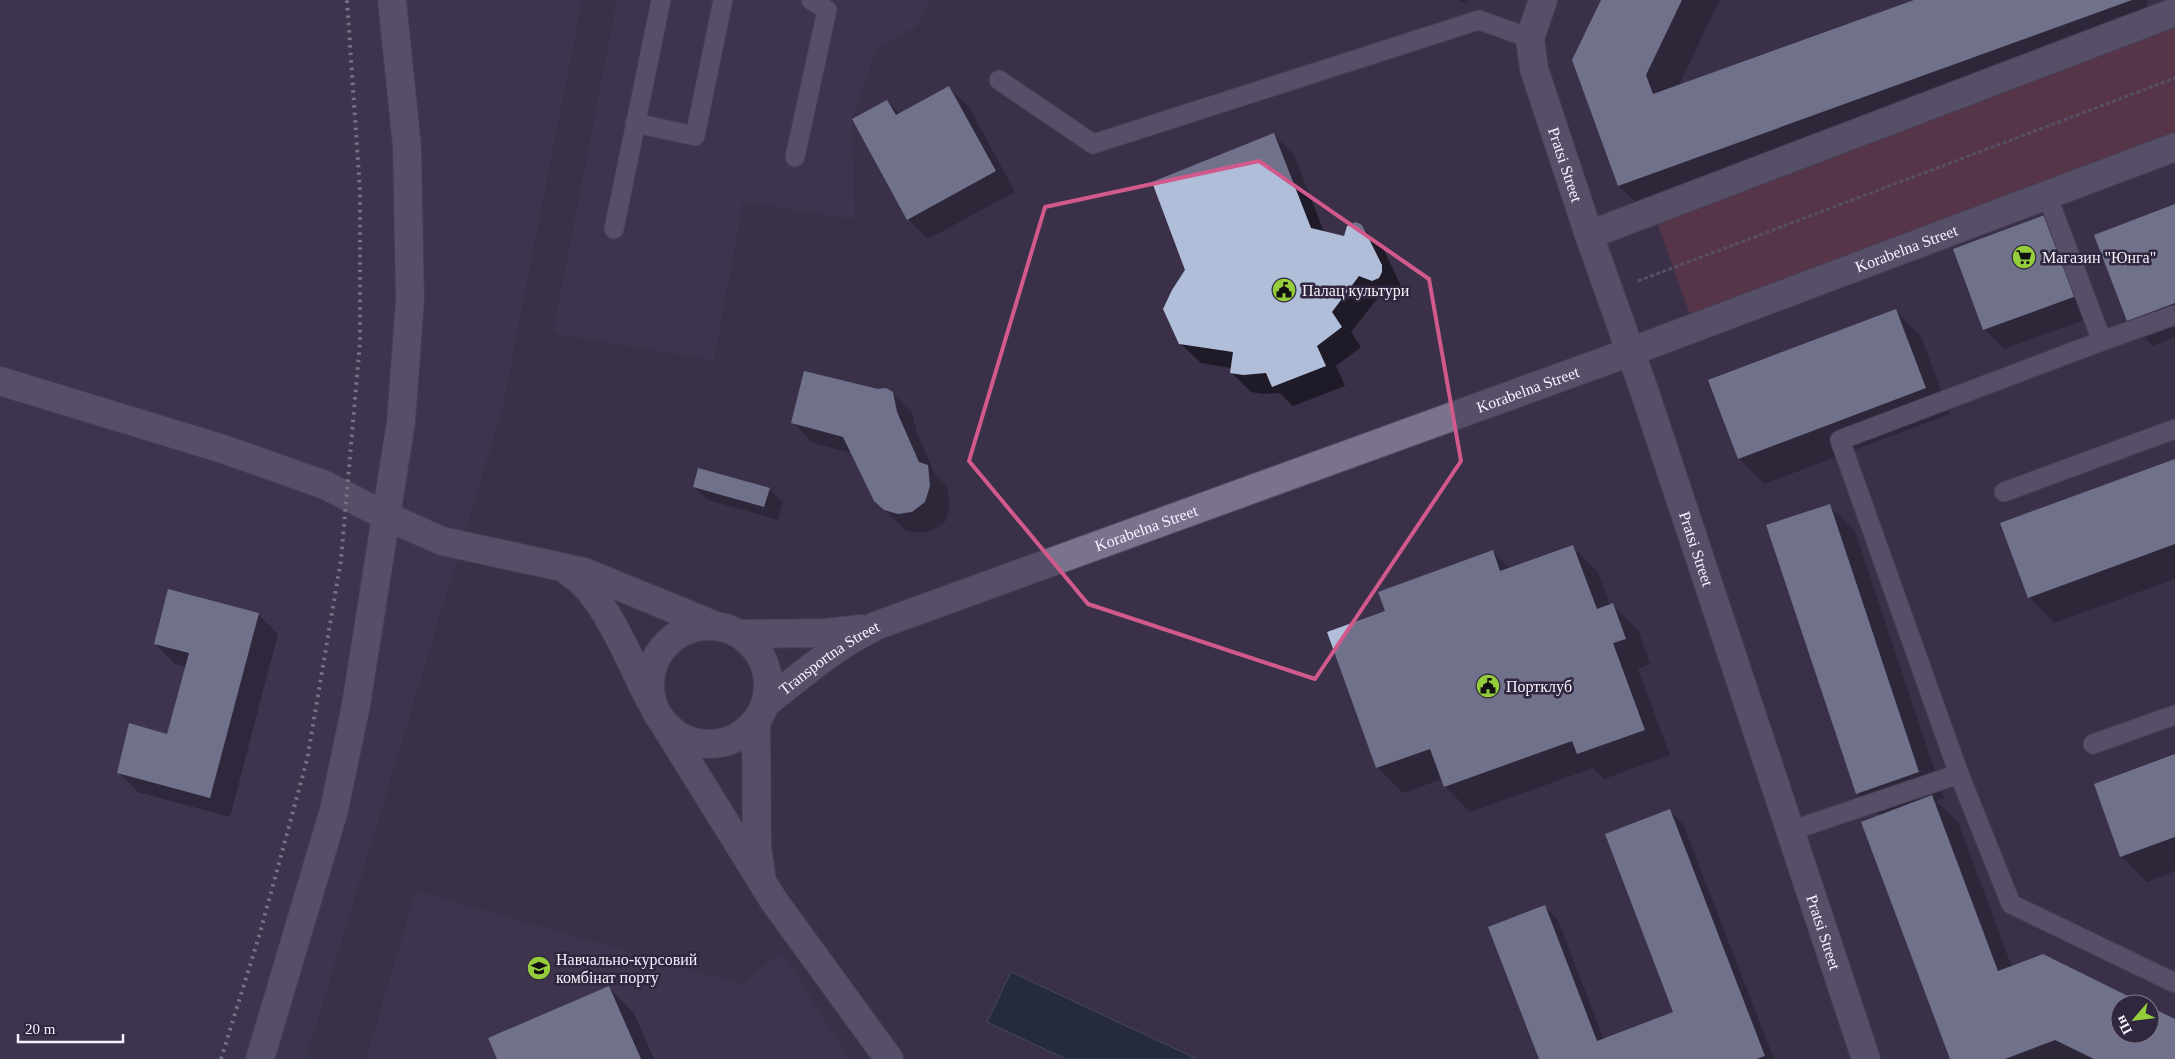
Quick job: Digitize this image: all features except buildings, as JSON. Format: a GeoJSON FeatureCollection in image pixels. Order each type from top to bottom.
{"type":"FeatureCollection","features":[{"type":"Feature","properties":{"kind":"street"},"geometry":{"type":"LineString","coordinates":[[260,1059],[334,810],[356,705],[400,422],[410,300],[407,147],[392,0]]}},
{"type":"Feature","properties":{"kind":"street"},"geometry":{"type":"LineString","coordinates":[[1530,38],[1543,0]]}},
{"type":"Feature","properties":{"kind":"street"},"geometry":{"type":"LineString","coordinates":[[1589,235],[2175,12]]}},
{"type":"Feature","properties":{"kind":"street","name":"Pratsi Street"},"geometry":{"type":"LineString","coordinates":[[1530,38],[1534,69],[1866,1059]]}},
{"type":"Feature","properties":{"kind":"street","name":"Korabelna Street"},"geometry":{"type":"LineString","coordinates":[[878,625],[1630,352],[2175,147]]}},
{"type":"Feature","properties":{"kind":"street"},"geometry":{"type":"LineString","coordinates":[[0,380],[223,449],[325,485],[386,516],[442,541],[584,572],[728,630],[755,647],[764,662],[769,686],[761,713],[757,848],[759,868],[765,887]]}},
{"type":"Feature","properties":{"kind":"street"},"geometry":{"type":"LineString","coordinates":[[556,565],[581,579],[600,602],[660,718],[765,887],[888,1059]]}},
{"type":"Feature","properties":{"kind":"street","name":"Transportna Street"},"geometry":{"type":"LineString","coordinates":[[728,630],[824,633],[850,631],[878,625]]}},
{"type":"Feature","properties":{"kind":"street","name":"Transportna Street"},"geometry":{"type":"LineString","coordinates":[[761,713],[837,648],[854,636],[878,625]]}},
{"type":"Feature","properties":{"kind":"street"},"geometry":{"type":"LineString","coordinates":[[728,630],[698,626],[676,635],[660,650],[652,666],[649,684],[660,718],[681,738],[690,742],[719,744],[740,736],[761,713]]}},
{"type":"Feature","properties":{"kind":"lane"},"geometry":{"type":"LineString","coordinates":[[614,228],[661,0]]}},
{"type":"Feature","properties":{"kind":"lane"},"geometry":{"type":"LineString","coordinates":[[635,124],[695,136],[723,0]]}},
{"type":"Feature","properties":{"kind":"lane"},"geometry":{"type":"LineString","coordinates":[[795,157],[827,10],[810,0]]}},
{"type":"Feature","properties":{"kind":"lane"},"geometry":{"type":"LineString","coordinates":[[999,80],[1093,144],[1479,20],[1530,38]]}},
{"type":"Feature","properties":{"kind":"lane"},"geometry":{"type":"LineString","coordinates":[[2047,195],[2102,341]]}},
{"type":"Feature","properties":{"kind":"lane"},"geometry":{"type":"LineString","coordinates":[[2175,315],[1840,440],[1959,774],[2012,904],[2175,983]]}},
{"type":"Feature","properties":{"kind":"lane"},"geometry":{"type":"LineString","coordinates":[[2004,492],[2175,429]]}},
{"type":"Feature","properties":{"kind":"lane"},"geometry":{"type":"LineString","coordinates":[[2093,744],[2175,715]]}},
{"type":"Feature","properties":{"kind":"lane"},"geometry":{"type":"LineString","coordinates":[[1790,831],[1959,774]]}},
{"type":"Feature","properties":{"kind":"path"},"geometry":{"type":"LineString","coordinates":[[1609,292],[2175,78]]}},
{"type":"Feature","properties":{"kind":"highlighted area"},"geometry":{"type":"Polygon","coordinates":[[[1259,161],[1429,279],[1461,461],[1315,679],[1088,604],[969,461],[1045,207],[1259,161]]]}},
{"type":"Feature","properties":{"kind":"shaded area"},"geometry":{"type":"Polygon","coordinates":[[[0,0],[582,0],[502,410],[306,1059],[0,1059],[0,0]]]}},
{"type":"Feature","properties":{"kind":"shaded area"},"geometry":{"type":"Polygon","coordinates":[[[617,0],[930,0],[916,26],[876,50],[852,119],[855,219],[743,202],[714,360],[553,333],[617,0]]]}},
{"type":"Feature","properties":{"kind":"shaded area"},"geometry":{"type":"Polygon","coordinates":[[[2175,27],[2175,132],[1690,314],[1657,222],[2175,27]]]}},
{"type":"Feature","properties":{"kind":"shaded area","name":"Навчально-курсовий комбінат порту"},"geometry":{"type":"Polygon","coordinates":[[[416,891],[744,985],[781,951],[849,1059],[366,1059],[416,891]]]}},
{"type":"Feature","properties":{"kind":"water"},"geometry":{"type":"Polygon","coordinates":[[[1011,972],[1197,1059],[1066,1059],[987,1022],[1011,972]]]}},
{"type":"Feature","properties":{"kind":"railway"},"geometry":{"type":"LineString","coordinates":[[221,1059],[260,933],[307,760],[341,560],[360,342],[360,191],[347,0]]}},
{"type":"Feature","properties":{"kind":"place","name":"Магазин \"Юнга\""},"geometry":{"type":"Point","coordinates":[2024,257]}},
{"type":"Feature","properties":{"kind":"place","name":"Палац культури"},"geometry":{"type":"Point","coordinates":[1284,290]}},
{"type":"Feature","properties":{"kind":"place","name":"Портклуб"},"geometry":{"type":"Point","coordinates":[1488,686]}},
{"type":"Feature","properties":{"kind":"place","name":"Навчально-курсовий комбінат порту"},"geometry":{"type":"Point","coordinates":[539,968]}}]}
